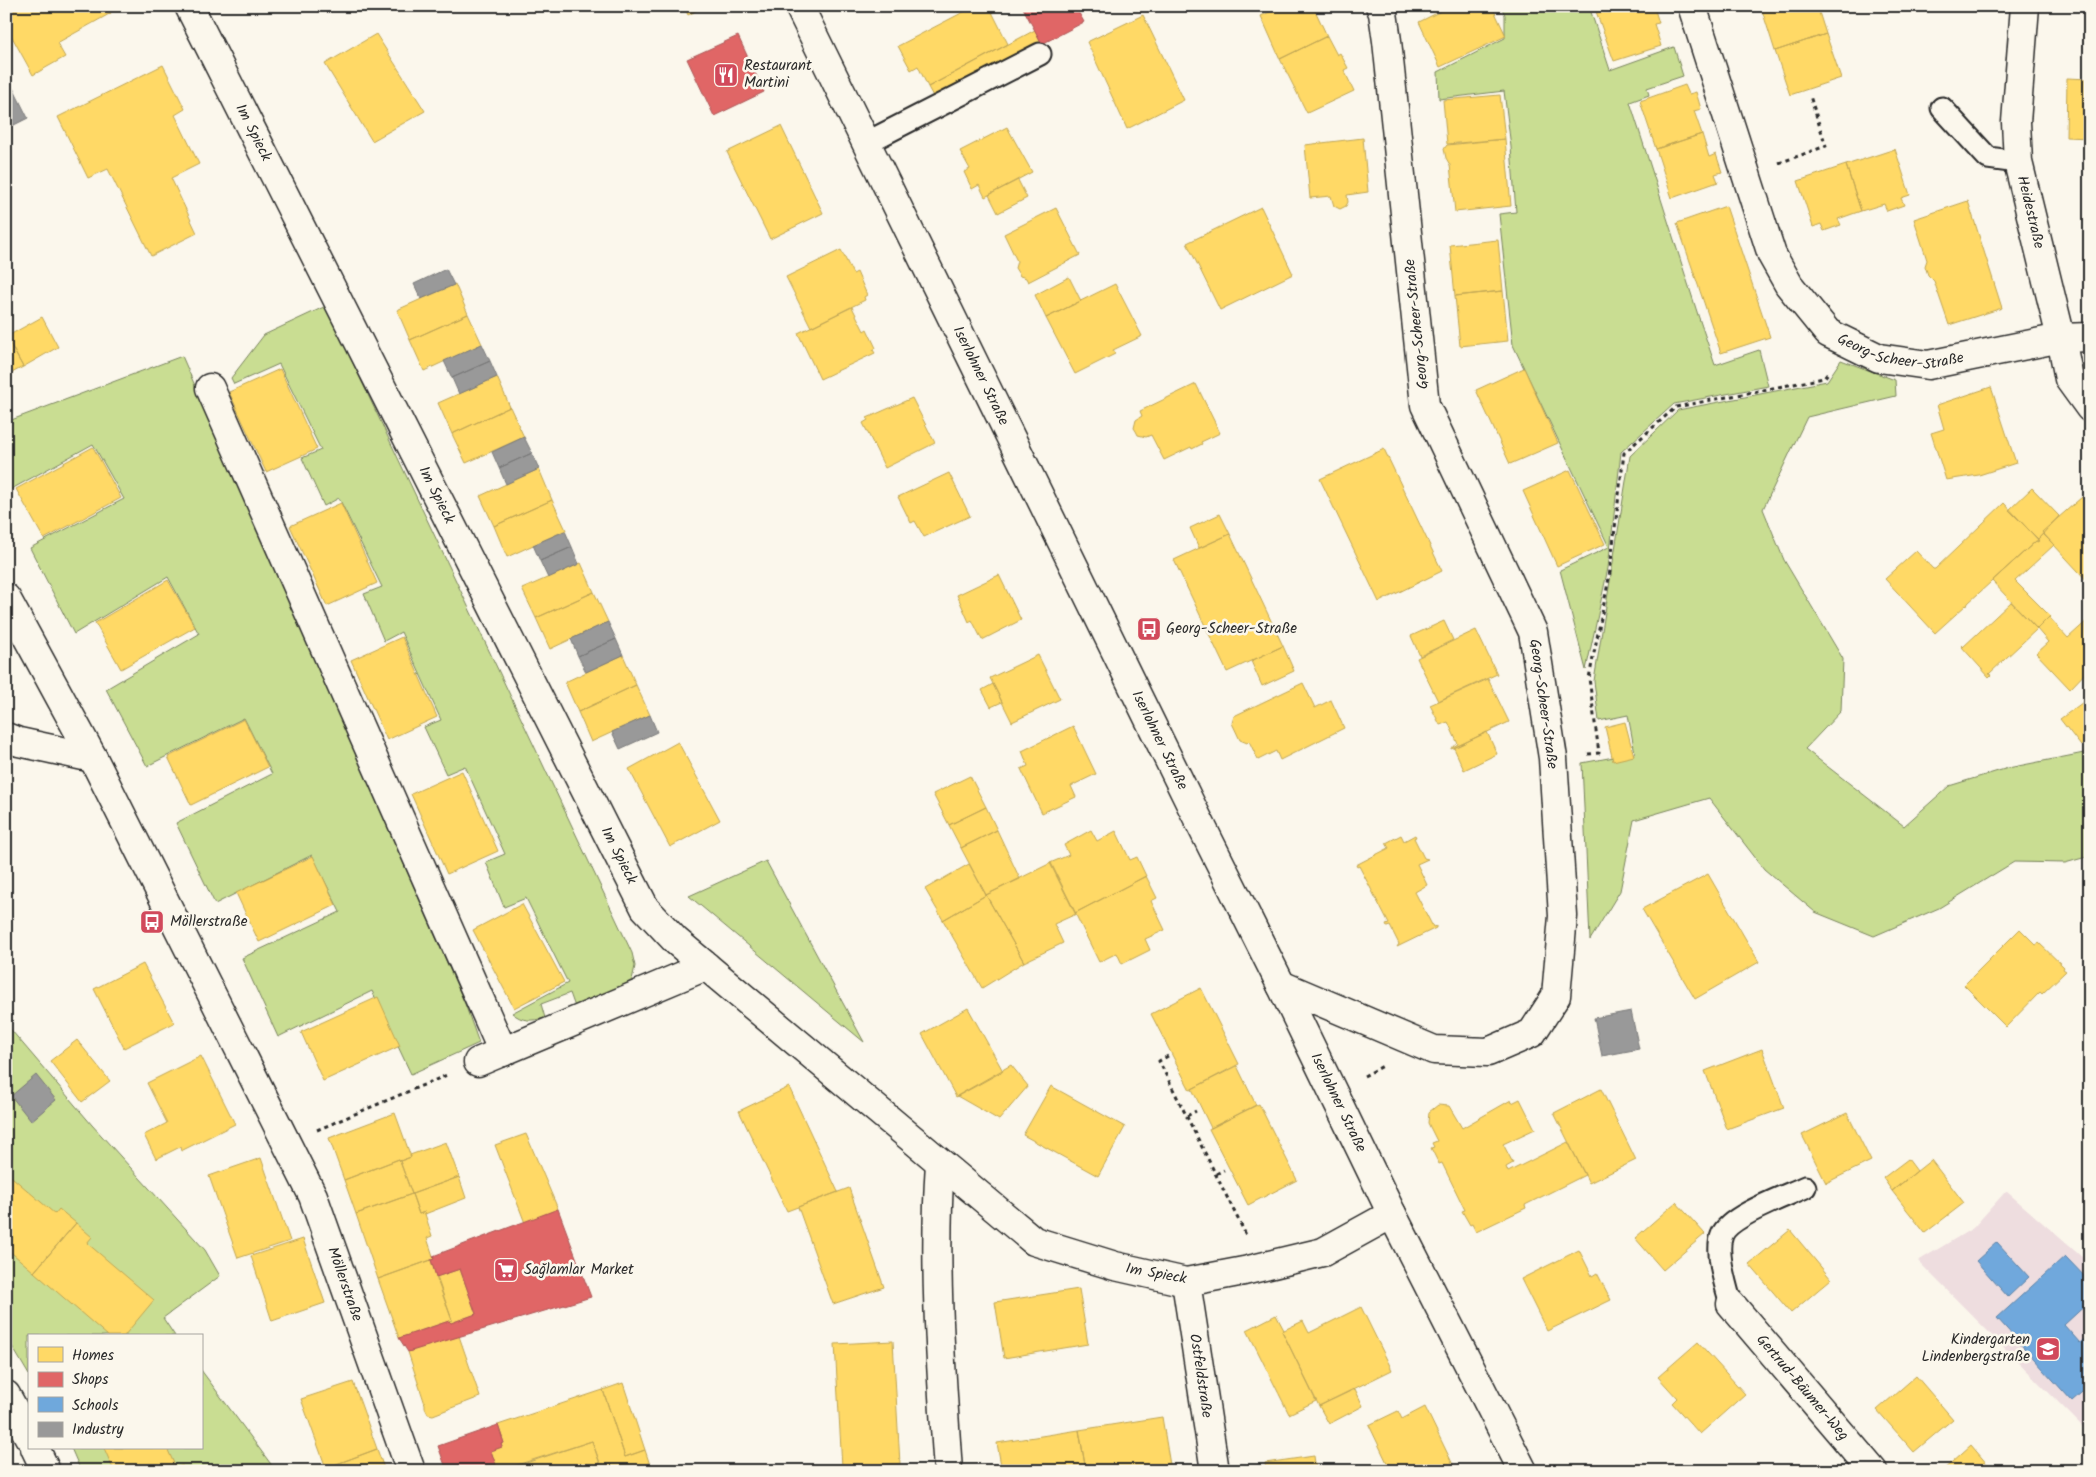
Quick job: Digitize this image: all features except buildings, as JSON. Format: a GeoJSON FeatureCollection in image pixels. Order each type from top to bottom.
{"type":"FeatureCollection","features":[{"type":"Feature","properties":{"kind":"street","name":"Im Spieck"},"geometry":{"type":"LineString","coordinates":[[189,6],[645,908],[676,941],[1034,1240],[1115,1266],[1186,1282],[1262,1267],[1323,1252],[1392,1214]]}},
{"type":"Feature","properties":{"kind":"street","name":"Iserlohner Straße"},"geometry":{"type":"LineString","coordinates":[[799,6],[1193,809],[1282,985],[1392,1214],[1523,1471]]}},
{"type":"Feature","properties":{"kind":"street","name":"Georg-Scheer-Straße"},"geometry":{"type":"LineString","coordinates":[[1282,985],[1434,1050],[1488,1052],[1532,1033],[1556,996],[1563,916],[1552,758],[1532,632],[1425,405],[1387,41],[1380,6]]}},
{"type":"Feature","properties":{"kind":"street","name":"Georg-Scheer-Straße"},"geometry":{"type":"LineString","coordinates":[[1692,6],[1772,255],[1789,286],[1828,333],[1879,358],[1928,365],[2061,338],[2090,337]]}},
{"type":"Feature","properties":{"kind":"street","name":"Heidestraße"},"geometry":{"type":"LineString","coordinates":[[2025,6],[2016,122],[2018,162],[2061,338],[2069,379],[2090,408]]}},
{"type":"Feature","properties":{"kind":"street"},"geometry":{"type":"LineString","coordinates":[[210,388],[503,1052]]}},
{"type":"Feature","properties":{"kind":"street","name":"Möllerstraße"},"geometry":{"type":"LineString","coordinates":[[6,598],[93,758],[313,1196],[411,1471]]}},
{"type":"Feature","properties":{"kind":"street"},"geometry":{"type":"LineString","coordinates":[[6,737],[19,742],[93,758]]}},
{"type":"Feature","properties":{"kind":"street"},"geometry":{"type":"LineString","coordinates":[[478,1062],[706,966]]}},
{"type":"Feature","properties":{"kind":"street"},"geometry":{"type":"LineString","coordinates":[[940,1163],[937,1212],[938,1318],[948,1471]]}},
{"type":"Feature","properties":{"kind":"street","name":"Ostfeldstraße"},"geometry":{"type":"LineString","coordinates":[[1186,1282],[1216,1471]]}},
{"type":"Feature","properties":{"kind":"street","name":"Gertrud-Bäumer-Weg"},"geometry":{"type":"LineString","coordinates":[[1730,1304],[1873,1471]]}},
{"type":"Feature","properties":{"kind":"street"},"geometry":{"type":"LineString","coordinates":[[6,1395],[28,1435]]}},
{"type":"Feature","properties":{"kind":"street"},"geometry":{"type":"LineString","coordinates":[[36,1450],[46,1471]]}},
{"type":"Feature","properties":{"kind":"lane"},"geometry":{"type":"LineString","coordinates":[[866,143],[1040,54]]}},
{"type":"Feature","properties":{"kind":"lane"},"geometry":{"type":"LineString","coordinates":[[1942,108],[1988,158],[2018,162]]}},
{"type":"Feature","properties":{"kind":"lane"},"geometry":{"type":"LineString","coordinates":[[1730,1304],[1720,1261],[1722,1235],[1736,1219],[1805,1187]]}},
{"type":"Feature","properties":{"kind":"path"},"geometry":{"type":"LineString","coordinates":[[1746,174],[1826,146],[1810,96]]}},
{"type":"Feature","properties":{"kind":"path"},"geometry":{"type":"LineString","coordinates":[[1599,752],[1589,678],[1609,578],[1624,453],[1676,407],[1824,378]]}},
{"type":"Feature","properties":{"kind":"path"},"geometry":{"type":"LineString","coordinates":[[1168,1056],[1159,1061],[1262,1267]]}},
{"type":"Feature","properties":{"kind":"path"},"geometry":{"type":"LineString","coordinates":[[287,1144],[478,1062]]}},
{"type":"Feature","properties":{"kind":"path"},"geometry":{"type":"LineString","coordinates":[[1371,1073],[1380,1068]]}},
{"type":"Feature","properties":{"kind":"path"},"geometry":{"type":"LineString","coordinates":[[1187,1116],[1196,1111]]}},
{"type":"Feature","properties":{"kind":"path"},"geometry":{"type":"LineString","coordinates":[[1216,1174],[1224,1170]]}},
{"type":"Feature","properties":{"kind":"shaded area","name":"Kindergarten Lindenbergstraße"},"geometry":{"type":"Polygon","coordinates":[[[2006,1191],[2090,1264],[2090,1434],[1918,1261],[1973,1228],[2006,1191]]]}},
{"type":"Feature","properties":{"kind":"green space"},"geometry":{"type":"Polygon","coordinates":[[[1501,6],[1589,6],[1610,70],[1674,47],[1683,76],[1647,88],[1649,95],[1630,102],[1715,365],[1759,350],[1768,386],[1674,404],[1621,452],[1608,568],[1586,670],[1560,570],[1609,547],[1513,345],[1499,214],[1516,212],[1504,91],[1439,99],[1438,72],[1505,38],[1505,15],[1501,6]]]}},
{"type":"Feature","properties":{"kind":"green space"},"geometry":{"type":"Polygon","coordinates":[[[326,306],[632,953],[635,966],[632,980],[617,989],[575,1007],[570,993],[541,1004],[545,1018],[527,1020],[512,1013],[568,983],[526,898],[504,907],[486,862],[505,854],[465,766],[446,774],[424,727],[441,720],[401,632],[384,641],[364,594],[382,587],[339,498],[324,506],[302,458],[321,450],[279,364],[234,384],[231,378],[264,335],[326,306]]]}},
{"type":"Feature","properties":{"kind":"green space"},"geometry":{"type":"Polygon","coordinates":[[[182,356],[465,1004],[479,1043],[411,1074],[372,991],[278,1037],[242,958],[340,912],[312,855],[215,904],[176,823],[272,774],[244,718],[147,766],[106,689],[199,634],[168,577],[74,634],[30,548],[124,499],[93,444],[6,492],[6,422],[182,356]]]}},
{"type":"Feature","properties":{"kind":"green space"},"geometry":{"type":"Polygon","coordinates":[[[1841,360],[1895,380],[1896,396],[1807,417],[1763,509],[1784,560],[1843,659],[1841,711],[1805,749],[1904,826],[1949,786],[2008,768],[2084,753],[2090,748],[2090,856],[2065,863],[2014,862],[1939,908],[1874,936],[1815,912],[1764,869],[1709,798],[1634,820],[1620,891],[1590,940],[1582,763],[1635,753],[1628,715],[1599,721],[1594,681],[1630,456],[1678,410],[1827,381],[1841,360]]]}},
{"type":"Feature","properties":{"kind":"green space"},"geometry":{"type":"Polygon","coordinates":[[[766,861],[864,1042],[689,896],[766,861]]]}},
{"type":"Feature","properties":{"kind":"green space"},"geometry":{"type":"Polygon","coordinates":[[[6,1024],[92,1125],[205,1250],[220,1276],[163,1318],[174,1334],[28,1334],[28,1373],[6,1336],[6,1024]]]}},
{"type":"Feature","properties":{"kind":"green space"},"geometry":{"type":"Polygon","coordinates":[[[202,1371],[276,1471],[81,1471],[72,1450],[202,1450],[202,1371]]]}},
{"type":"Feature","properties":{"kind":"place","name":"Restaurant Martini"},"geometry":{"type":"Point","coordinates":[726,75]}},
{"type":"Feature","properties":{"kind":"place","name":"Georg-Scheer-Straße"},"geometry":{"type":"Point","coordinates":[1149,629]}},
{"type":"Feature","properties":{"kind":"place","name":"Möllerstraße"},"geometry":{"type":"Point","coordinates":[152,922]}},
{"type":"Feature","properties":{"kind":"place","name":"Sağlamlar Market"},"geometry":{"type":"Point","coordinates":[506,1270]}},
{"type":"Feature","properties":{"kind":"place","name":"Kindergarten Lindenbergstraße"},"geometry":{"type":"Point","coordinates":[2048,1349]}}]}
